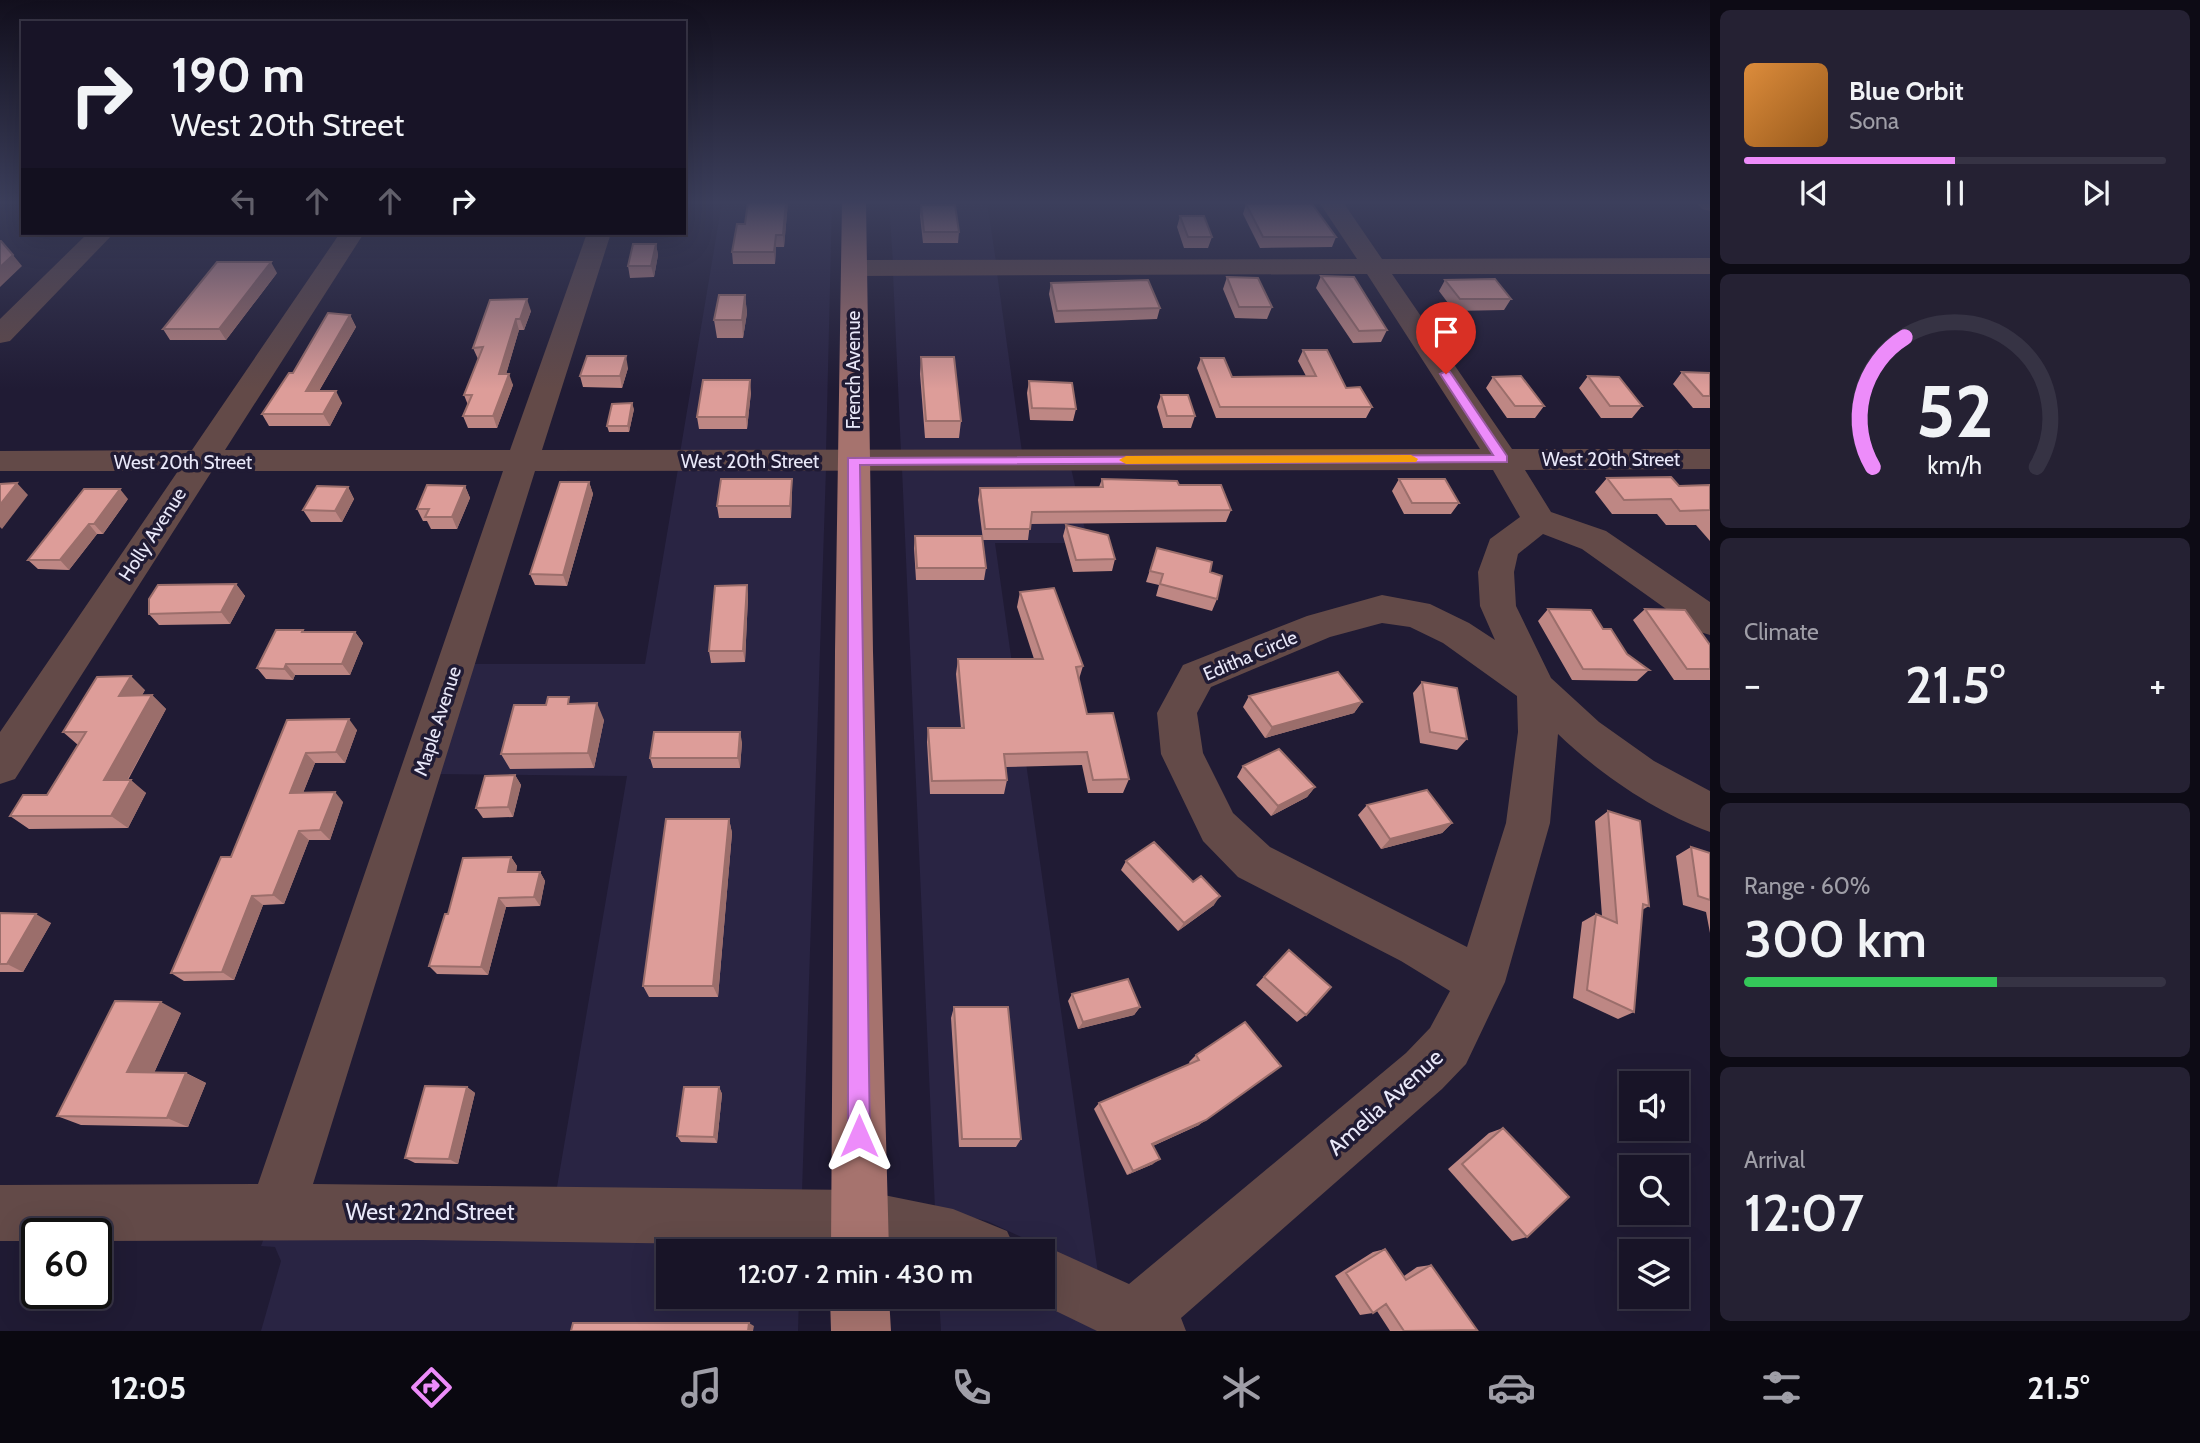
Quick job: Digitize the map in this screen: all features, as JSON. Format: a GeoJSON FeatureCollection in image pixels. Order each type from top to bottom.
{"type":"FeatureCollection","features":[{"type":"Feature","properties":{"kind":"main road","name":"French Avenue"},"geometry":{"type":"LineString","coordinates":[[854,264],[859,1234]]}},
{"type":"Feature","properties":{"kind":"main road"},"geometry":{"type":"LineString","coordinates":[[860,1309],[860,1331]]}},
{"type":"Feature","properties":{"kind":"street"},"geometry":{"type":"LineString","coordinates":[[0,335],[71,264]]}},
{"type":"Feature","properties":{"kind":"street","name":"Holly Avenue"},"geometry":{"type":"LineString","coordinates":[[0,766],[331,264]]}},
{"type":"Feature","properties":{"kind":"street","name":"Maple Avenue"},"geometry":{"type":"LineString","coordinates":[[277,1211],[589,264]]}},
{"type":"Feature","properties":{"kind":"street"},"geometry":{"type":"LineString","coordinates":[[1372,264],[1503,459],[1539,520],[1594,540],[1710,621]]}},
{"type":"Feature","properties":{"kind":"street"},"geometry":{"type":"LineString","coordinates":[[854,268],[1710,266]]}},
{"type":"Feature","properties":{"kind":"street","name":"West 20th Street"},"geometry":{"type":"LineString","coordinates":[[0,461],[1710,459]]}},
{"type":"Feature","properties":{"kind":"street"},"geometry":{"type":"LineString","coordinates":[[1539,520],[1502,548],[1496,572],[1498,606],[1537,689],[1585,734],[1639,774],[1710,813]]}},
{"type":"Feature","properties":{"kind":"street","name":"Editha Circle"},"geometry":{"type":"LineString","coordinates":[[1481,982],[1418,945],[1254,862],[1217,827],[1182,754],[1177,713],[1197,676],[1320,626],[1381,609],[1417,614],[1456,633],[1537,689]]}},
{"type":"Feature","properties":{"kind":"street","name":"Amelia Avenue"},"geometry":{"type":"LineString","coordinates":[[1145,1324],[1424,1071],[1448,1046],[1481,982],[1528,824],[1538,732],[1537,689]]}},
{"type":"Feature","properties":{"kind":"street","name":"West 22nd Street"},"geometry":{"type":"LineString","coordinates":[[0,1213],[277,1211],[956,1239]]}},
{"type":"Feature","properties":{"kind":"street"},"geometry":{"type":"LineString","coordinates":[[1055,1280],[1145,1324]]}},
{"type":"Feature","properties":{"kind":"shaded area"},"geometry":{"type":"Polygon","coordinates":[[[712,264],[831,264],[826,453],[680,453],[712,264]]]}},
{"type":"Feature","properties":{"kind":"shaded area"},"geometry":{"type":"Polygon","coordinates":[[[893,273],[997,273],[1022,452],[901,453],[893,273]]]}},
{"type":"Feature","properties":{"kind":"shaded area"},"geometry":{"type":"Polygon","coordinates":[[[1071,468],[1088,543],[995,543],[1098,1273],[1055,1253],[1055,1239],[1025,1239],[987,1221],[935,1209],[902,469],[1071,468]]]}},
{"type":"Feature","properties":{"kind":"shaded area"},"geometry":{"type":"Polygon","coordinates":[[[678,469],[826,469],[802,1192],[557,1187],[627,776],[434,774],[469,664],[645,664],[678,469]]]}},
{"type":"Feature","properties":{"kind":"shaded area"},"geometry":{"type":"Polygon","coordinates":[[[264,1238],[656,1242],[656,1309],[799,1309],[798,1331],[261,1331],[281,1261],[275,1247],[261,1246],[264,1238]]]}},
{"type":"Feature","properties":{"kind":"shaded area"},"geometry":{"type":"Polygon","coordinates":[[[940,1309],[1055,1309],[1101,1331],[941,1331],[940,1309]]]}},
{"type":"Feature","properties":{"kind":"building"},"geometry":{"type":"Polygon","coordinates":[[[215,264],[269,264],[219,329],[163,329],[215,264]]]}},
{"type":"Feature","properties":{"kind":"building"},"geometry":{"type":"Polygon","coordinates":[[[628,264],[651,264],[651,266],[628,264]]]}},
{"type":"Feature","properties":{"kind":"building"},"geometry":{"type":"Polygon","coordinates":[[[1321,276],[1354,277],[1387,330],[1359,331],[1321,276]]]}},
{"type":"Feature","properties":{"kind":"building"},"geometry":{"type":"Polygon","coordinates":[[[1227,277],[1258,278],[1272,307],[1239,307],[1227,277]]]}},
{"type":"Feature","properties":{"kind":"building"},"geometry":{"type":"Polygon","coordinates":[[[1495,279],[1511,299],[1460,299],[1445,280],[1495,279]]]}},
{"type":"Feature","properties":{"kind":"building"},"geometry":{"type":"Polygon","coordinates":[[[1148,280],[1160,308],[1057,311],[1051,283],[1148,280]]]}},
{"type":"Feature","properties":{"kind":"building"},"geometry":{"type":"Polygon","coordinates":[[[719,295],[745,295],[742,320],[714,320],[719,295]]]}},
{"type":"Feature","properties":{"kind":"building"},"geometry":{"type":"Polygon","coordinates":[[[527,299],[520,319],[516,319],[499,374],[509,374],[493,416],[463,416],[472,395],[464,395],[483,347],[473,348],[490,300],[527,299]]]}},
{"type":"Feature","properties":{"kind":"building"},"geometry":{"type":"Polygon","coordinates":[[[328,313],[350,315],[306,391],[336,391],[323,414],[262,414],[289,373],[293,373],[328,313]]]}},
{"type":"Feature","properties":{"kind":"building"},"geometry":{"type":"Polygon","coordinates":[[[1303,350],[1327,350],[1346,388],[1360,387],[1372,407],[1220,407],[1201,358],[1224,358],[1232,377],[1316,376],[1303,350]]]}},
{"type":"Feature","properties":{"kind":"building"},"geometry":{"type":"Polygon","coordinates":[[[587,356],[626,356],[620,376],[580,376],[587,356]]]}},
{"type":"Feature","properties":{"kind":"building"},"geometry":{"type":"Polygon","coordinates":[[[921,357],[954,357],[961,421],[926,421],[921,357]]]}},
{"type":"Feature","properties":{"kind":"building"},"geometry":{"type":"Polygon","coordinates":[[[1682,372],[1710,373],[1710,396],[1703,396],[1682,372]]]}},
{"type":"Feature","properties":{"kind":"building"},"geometry":{"type":"Polygon","coordinates":[[[1521,376],[1544,406],[1515,406],[1493,377],[1521,376]]]}},
{"type":"Feature","properties":{"kind":"building"},"geometry":{"type":"Polygon","coordinates":[[[1588,376],[1619,377],[1642,406],[1610,406],[1588,376]]]}},
{"type":"Feature","properties":{"kind":"building"},"geometry":{"type":"Polygon","coordinates":[[[703,380],[750,380],[746,417],[697,417],[703,380]]]}},
{"type":"Feature","properties":{"kind":"building"},"geometry":{"type":"Polygon","coordinates":[[[1029,381],[1072,383],[1076,409],[1032,408],[1029,381]]]}},
{"type":"Feature","properties":{"kind":"building"},"geometry":{"type":"Polygon","coordinates":[[[1161,395],[1188,395],[1195,416],[1167,416],[1161,395]]]}},
{"type":"Feature","properties":{"kind":"building"},"geometry":{"type":"Polygon","coordinates":[[[632,403],[628,426],[607,426],[612,404],[632,403]]]}},
{"type":"Feature","properties":{"kind":"building"},"geometry":{"type":"Polygon","coordinates":[[[1671,477],[1679,486],[1710,485],[1710,510],[1680,511],[1671,499],[1624,500],[1607,478],[1671,477]]]}},
{"type":"Feature","properties":{"kind":"building"},"geometry":{"type":"Polygon","coordinates":[[[721,479],[792,479],[790,506],[717,506],[721,479]]]}},
{"type":"Feature","properties":{"kind":"building"},"geometry":{"type":"Polygon","coordinates":[[[1102,479],[1177,481],[1179,485],[1221,485],[1231,510],[1032,512],[1030,529],[985,529],[980,488],[1103,487],[1102,479]]]}},
{"type":"Feature","properties":{"kind":"building"},"geometry":{"type":"Polygon","coordinates":[[[1399,479],[1445,479],[1459,503],[1412,503],[1399,479]]]}},
{"type":"Feature","properties":{"kind":"building"},"geometry":{"type":"Polygon","coordinates":[[[560,482],[589,482],[563,575],[530,574],[560,482]]]}},
{"type":"Feature","properties":{"kind":"building"},"geometry":{"type":"Polygon","coordinates":[[[17,483],[0,505],[0,484],[17,483]]]}},
{"type":"Feature","properties":{"kind":"building"},"geometry":{"type":"Polygon","coordinates":[[[427,485],[465,486],[452,517],[425,517],[429,509],[417,509],[427,485]]]}},
{"type":"Feature","properties":{"kind":"building"},"geometry":{"type":"Polygon","coordinates":[[[317,486],[348,487],[335,511],[303,510],[317,486]]]}},
{"type":"Feature","properties":{"kind":"building"},"geometry":{"type":"Polygon","coordinates":[[[84,489],[120,489],[94,524],[89,524],[60,560],[28,560],[84,489]]]}},
{"type":"Feature","properties":{"kind":"building"},"geometry":{"type":"Polygon","coordinates":[[[1066,525],[1108,535],[1115,559],[1076,560],[1066,525]]]}},
{"type":"Feature","properties":{"kind":"building"},"geometry":{"type":"Polygon","coordinates":[[[915,536],[982,536],[986,568],[917,568],[915,536]]]}},
{"type":"Feature","properties":{"kind":"building"},"geometry":{"type":"Polygon","coordinates":[[[1157,548],[1212,562],[1210,572],[1222,576],[1217,599],[1160,584],[1163,574],[1150,571],[1157,548]]]}},
{"type":"Feature","properties":{"kind":"building"},"geometry":{"type":"Polygon","coordinates":[[[236,584],[221,612],[149,614],[149,599],[158,585],[236,584]]]}},
{"type":"Feature","properties":{"kind":"building"},"geometry":{"type":"Polygon","coordinates":[[[747,585],[743,651],[709,651],[715,586],[747,585]]]}},
{"type":"Feature","properties":{"kind":"building"},"geometry":{"type":"Polygon","coordinates":[[[1054,588],[1083,666],[1076,667],[1087,714],[1113,713],[1129,779],[1093,780],[1087,752],[1004,754],[1007,780],[932,781],[928,728],[964,728],[958,659],[1043,659],[1020,592],[1054,588]]]}},
{"type":"Feature","properties":{"kind":"building"},"geometry":{"type":"Polygon","coordinates":[[[1548,609],[1591,610],[1603,629],[1611,629],[1627,654],[1649,670],[1583,669],[1548,609]]]}},
{"type":"Feature","properties":{"kind":"building"},"geometry":{"type":"Polygon","coordinates":[[[1645,609],[1685,610],[1710,645],[1710,669],[1687,669],[1645,609]]]}},
{"type":"Feature","properties":{"kind":"building"},"geometry":{"type":"Polygon","coordinates":[[[276,630],[355,632],[342,664],[286,664],[284,669],[257,668],[276,630]]]}},
{"type":"Feature","properties":{"kind":"building"},"geometry":{"type":"Polygon","coordinates":[[[1338,672],[1362,702],[1272,727],[1249,696],[1338,672]]]}},
{"type":"Feature","properties":{"kind":"building"},"geometry":{"type":"Polygon","coordinates":[[[131,676],[119,696],[152,695],[104,780],[131,780],[111,816],[10,816],[23,795],[47,795],[86,732],[63,732],[97,677],[131,676]]]}},
{"type":"Feature","properties":{"kind":"building"},"geometry":{"type":"Polygon","coordinates":[[[1422,682],[1457,688],[1467,739],[1430,732],[1422,682]]]}},
{"type":"Feature","properties":{"kind":"building"},"geometry":{"type":"Polygon","coordinates":[[[548,697],[569,697],[568,704],[597,703],[588,753],[501,754],[514,705],[546,705],[548,697]]]}},
{"type":"Feature","properties":{"kind":"building"},"geometry":{"type":"Polygon","coordinates":[[[349,719],[336,752],[306,753],[290,793],[335,792],[320,830],[299,831],[273,895],[252,896],[222,972],[171,973],[221,857],[231,857],[287,720],[349,719]]]}},
{"type":"Feature","properties":{"kind":"building"},"geometry":{"type":"Polygon","coordinates":[[[654,732],[740,732],[738,758],[650,758],[654,732]]]}},
{"type":"Feature","properties":{"kind":"building"},"geometry":{"type":"Polygon","coordinates":[[[1279,749],[1315,787],[1278,806],[1243,766],[1279,749]]]}},
{"type":"Feature","properties":{"kind":"building"},"geometry":{"type":"Polygon","coordinates":[[[515,775],[508,807],[476,808],[485,776],[515,775]]]}},
{"type":"Feature","properties":{"kind":"building"},"geometry":{"type":"Polygon","coordinates":[[[1427,790],[1452,823],[1390,839],[1367,805],[1427,790]]]}},
{"type":"Feature","properties":{"kind":"building"},"geometry":{"type":"Polygon","coordinates":[[[1608,811],[1640,821],[1649,906],[1643,904],[1634,1012],[1587,990],[1596,914],[1617,923],[1608,811]]]}},
{"type":"Feature","properties":{"kind":"building"},"geometry":{"type":"Polygon","coordinates":[[[666,819],[729,819],[713,986],[643,986],[666,819]]]}},
{"type":"Feature","properties":{"kind":"building"},"geometry":{"type":"Polygon","coordinates":[[[1154,842],[1193,882],[1201,876],[1220,896],[1184,923],[1126,861],[1154,842]]]}},
{"type":"Feature","properties":{"kind":"building"},"geometry":{"type":"Polygon","coordinates":[[[1691,847],[1710,853],[1710,900],[1698,896],[1691,847]]]}},
{"type":"Feature","properties":{"kind":"building"},"geometry":{"type":"Polygon","coordinates":[[[511,857],[508,872],[540,872],[534,897],[499,898],[481,967],[429,966],[445,914],[448,914],[463,858],[511,857]]]}},
{"type":"Feature","properties":{"kind":"building"},"geometry":{"type":"Polygon","coordinates":[[[0,913],[36,914],[7,964],[0,964],[0,913]]]}},
{"type":"Feature","properties":{"kind":"building"},"geometry":{"type":"Polygon","coordinates":[[[1289,950],[1331,987],[1306,1015],[1264,977],[1289,950]]]}},
{"type":"Feature","properties":{"kind":"building"},"geometry":{"type":"Polygon","coordinates":[[[1128,979],[1140,1007],[1083,1022],[1072,994],[1128,979]]]}},
{"type":"Feature","properties":{"kind":"building"},"geometry":{"type":"Polygon","coordinates":[[[115,1001],[161,1002],[127,1072],[186,1073],[167,1118],[57,1116],[115,1001]]]}},
{"type":"Feature","properties":{"kind":"building"},"geometry":{"type":"Polygon","coordinates":[[[954,1007],[1008,1007],[1021,1139],[962,1139],[954,1007]]]}},
{"type":"Feature","properties":{"kind":"building"},"geometry":{"type":"Polygon","coordinates":[[[1245,1022],[1281,1066],[1206,1120],[1152,1144],[1160,1159],[1133,1171],[1099,1103],[1199,1060],[1196,1055],[1245,1022]]]}},
{"type":"Feature","properties":{"kind":"building"},"geometry":{"type":"Polygon","coordinates":[[[425,1086],[467,1087],[449,1159],[405,1158],[425,1086]]]}},
{"type":"Feature","properties":{"kind":"building"},"geometry":{"type":"Polygon","coordinates":[[[684,1087],[719,1087],[714,1137],[677,1136],[684,1087]]]}},
{"type":"Feature","properties":{"kind":"building"},"geometry":{"type":"Polygon","coordinates":[[[1503,1128],[1569,1197],[1527,1237],[1462,1164],[1503,1128]]]}},
{"type":"Feature","properties":{"kind":"building"},"geometry":{"type":"Polygon","coordinates":[[[1385,1249],[1406,1280],[1431,1265],[1477,1330],[1404,1331],[1386,1304],[1373,1313],[1346,1273],[1385,1249]]]}},
{"type":"Feature","properties":{"kind":"building"},"geometry":{"type":"Polygon","coordinates":[[[573,1323],[749,1323],[748,1331],[571,1331],[573,1323]]]}},
{"type":"Feature","properties":{"kind":"slow traffic"},"geometry":{"type":"LineString","coordinates":[[1126,460],[1411,459]]}},
{"type":"Feature","properties":{"kind":"route"},"geometry":{"type":"LineString","coordinates":[[859,1136],[853,461],[1503,459],[1446,374]]}}]}
